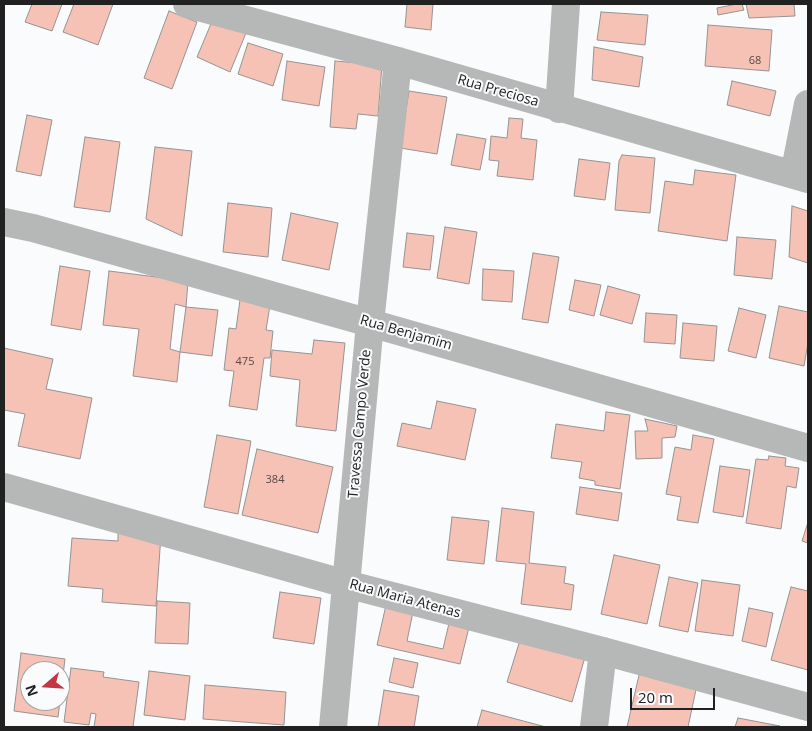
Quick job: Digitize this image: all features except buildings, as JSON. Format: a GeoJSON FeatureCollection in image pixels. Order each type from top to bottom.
{"type":"FeatureCollection","features":[{"type":"Feature","properties":{"kind":"street","name":"Rua Preciosa"},"geometry":{"type":"LineString","coordinates":[[187,4],[398,61],[559,109],[801,177]]}},
{"type":"Feature","properties":{"kind":"street"},"geometry":{"type":"LineString","coordinates":[[559,109],[566,4]]}},
{"type":"Feature","properties":{"kind":"street","name":"Travessa Campo Verde"},"geometry":{"type":"LineString","coordinates":[[333,727],[370,323],[398,61]]}},
{"type":"Feature","properties":{"kind":"street"},"geometry":{"type":"LineString","coordinates":[[801,177],[808,104]]}},
{"type":"Feature","properties":{"kind":"street","name":"Rua Benjamim"},"geometry":{"type":"LineString","coordinates":[[4,222],[34,228],[808,448]]}},
{"type":"Feature","properties":{"kind":"street","name":"Rua Maria Atenas"},"geometry":{"type":"LineString","coordinates":[[4,488],[346,584],[808,707]]}},
{"type":"Feature","properties":{"kind":"street"},"geometry":{"type":"LineString","coordinates":[[594,727],[603,651]]}}]}
